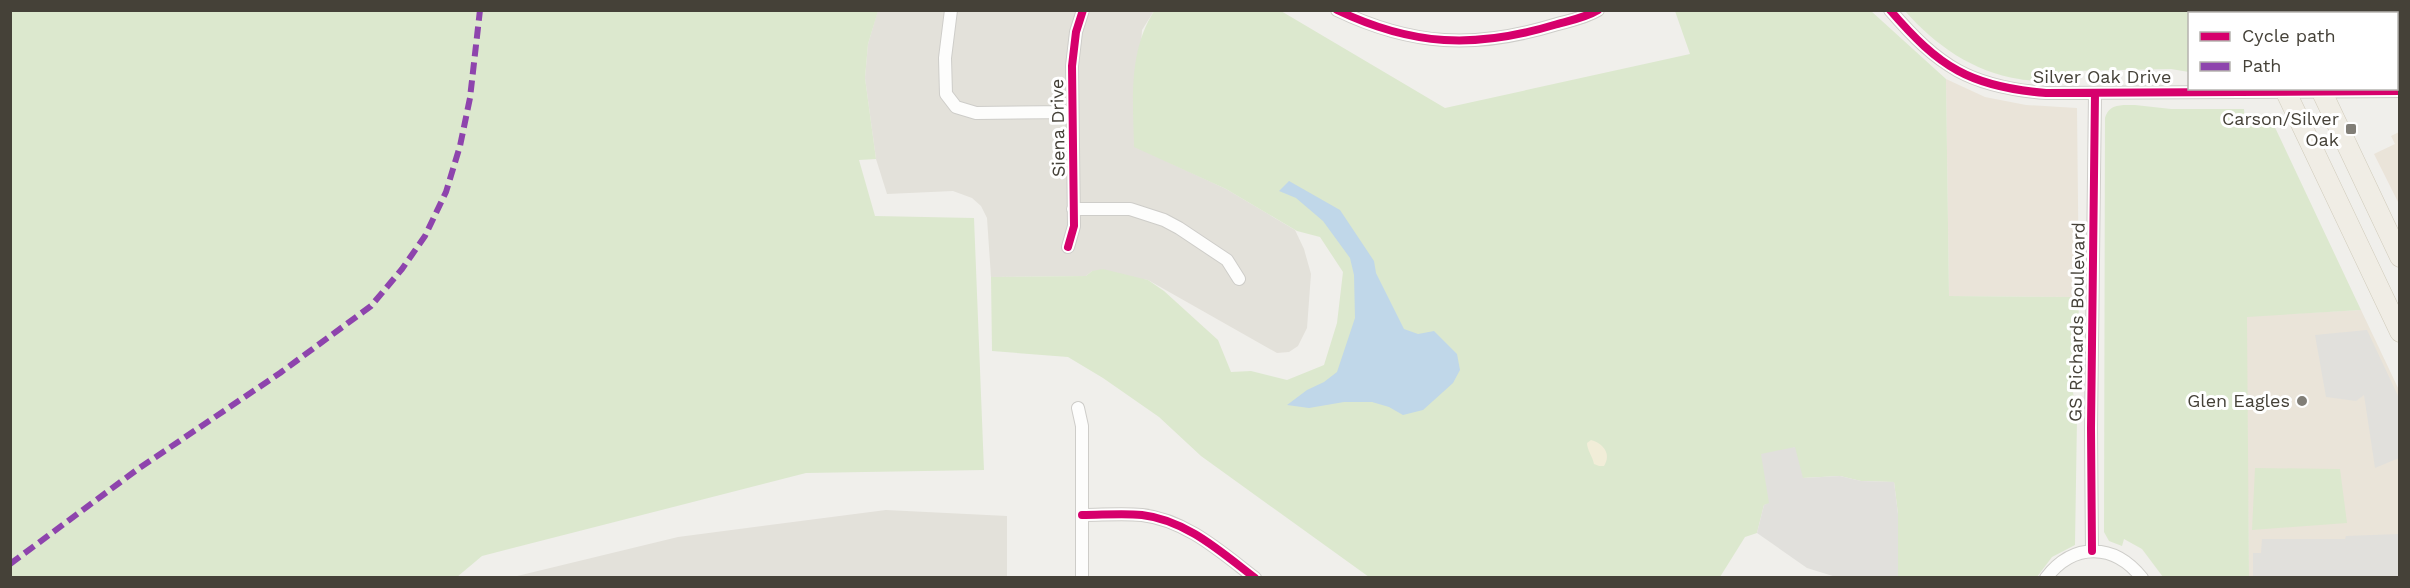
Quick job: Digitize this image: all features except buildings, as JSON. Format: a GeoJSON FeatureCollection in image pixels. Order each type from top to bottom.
{"type":"FeatureCollection","features":[{"type":"Feature","properties":{"kind":"main road"},"geometry":{"type":"LineString","coordinates":[[2303,90],[2400,256]]}},
{"type":"Feature","properties":{"kind":"main road"},"geometry":{"type":"LineString","coordinates":[[2303,90],[2400,332]]}},
{"type":"Feature","properties":{"kind":"street"},"geometry":{"type":"LineString","coordinates":[[951,10],[947,29],[945,84],[946,94],[956,107],[966,112],[976,113],[1072,112]]}},
{"type":"Feature","properties":{"kind":"street","name":"Siena Drive"},"geometry":{"type":"LineString","coordinates":[[1068,247],[1074,226],[1073,46],[1083,10]]}},
{"type":"Feature","properties":{"kind":"street"},"geometry":{"type":"LineString","coordinates":[[1337,10],[1371,26],[1405,36],[1461,41],[1515,36],[1598,10]]}},
{"type":"Feature","properties":{"kind":"street","name":"Silver Oak Drive"},"geometry":{"type":"LineString","coordinates":[[1890,10],[1925,48],[1943,63],[1992,85],[2021,91],[2095,93],[2400,91]]}},
{"type":"Feature","properties":{"kind":"street","name":"GS Richards Boulevard"},"geometry":{"type":"LineString","coordinates":[[2092,551],[2091,428],[2095,93]]}},
{"type":"Feature","properties":{"kind":"street"},"geometry":{"type":"LineString","coordinates":[[1073,209],[1130,210],[1164,220],[1227,260],[1239,279]]}},
{"type":"Feature","properties":{"kind":"street"},"geometry":{"type":"LineString","coordinates":[[1078,408],[1082,426],[1082,578]]}},
{"type":"Feature","properties":{"kind":"street"},"geometry":{"type":"LineString","coordinates":[[1082,515],[1143,515],[1166,521],[1196,534],[1255,578]]}},
{"type":"Feature","properties":{"kind":"street"},"geometry":{"type":"LineString","coordinates":[[2046,578],[2065,559],[2092,551],[2107,552],[2121,558],[2142,578]]}},
{"type":"Feature","properties":{"kind":"shaded area"},"geometry":{"type":"Polygon","coordinates":[[[878,10],[1154,11],[1142,30],[1134,146],[1226,189],[1295,230],[1304,249],[1311,274],[1307,328],[1298,346],[1289,352],[1277,353],[1148,280],[1092,271],[1086,276],[991,277],[987,218],[981,206],[972,198],[953,191],[887,194],[876,159],[865,78],[868,44],[878,10]]]}},
{"type":"Feature","properties":{"kind":"shaded area"},"geometry":{"type":"Polygon","coordinates":[[[2399,11],[2399,71],[2398,12],[2311,12],[2399,11]]]}},
{"type":"Feature","properties":{"kind":"shaded area"},"geometry":{"type":"Polygon","coordinates":[[[1946,79],[1985,97],[2026,105],[2077,108],[2079,297],[1949,296],[1946,79]]]}},
{"type":"Feature","properties":{"kind":"shaded area"},"geometry":{"type":"Polygon","coordinates":[[[2399,132],[2399,204],[2374,154],[2395,144],[2391,136],[2399,132]]]}},
{"type":"Feature","properties":{"kind":"shaded area"},"geometry":{"type":"Polygon","coordinates":[[[2361,310],[2399,390],[2399,577],[2249,577],[2246,316],[2361,310]]]}},
{"type":"Feature","properties":{"kind":"shaded area"},"geometry":{"type":"Polygon","coordinates":[[[2367,330],[2399,398],[2399,458],[2375,468],[2364,395],[2356,401],[2326,397],[2315,335],[2367,330]]]}},
{"type":"Feature","properties":{"kind":"shaded area"},"geometry":{"type":"Polygon","coordinates":[[[1795,447],[1803,478],[1840,476],[1861,481],[1894,482],[1898,514],[1898,577],[1836,577],[1807,568],[1757,533],[1764,505],[1769,503],[1761,454],[1795,447]]]}},
{"type":"Feature","properties":{"kind":"shaded area"},"geometry":{"type":"Polygon","coordinates":[[[886,510],[1007,516],[1007,577],[513,577],[678,537],[886,510]]]}},
{"type":"Feature","properties":{"kind":"shaded area"},"geometry":{"type":"Polygon","coordinates":[[[2399,534],[2399,577],[2253,577],[2253,553],[2261,553],[2262,539],[2345,539],[2346,536],[2399,534]]]}},
{"type":"Feature","properties":{"kind":"green space"},"geometry":{"type":"Polygon","coordinates":[[[2226,10],[2227,12],[2188,12],[2188,72],[2171,69],[2066,71],[2066,82],[2025,80],[1986,70],[1942,46],[1905,11],[2226,10]]]}},
{"type":"Feature","properties":{"kind":"green space"},"geometry":{"type":"Polygon","coordinates":[[[10,11],[878,11],[868,44],[865,78],[876,159],[859,160],[875,216],[974,218],[984,470],[806,473],[482,556],[457,577],[11,577],[10,11]]]}},
{"type":"Feature","properties":{"kind":"green space"},"geometry":{"type":"Polygon","coordinates":[[[1154,11],[1281,11],[1445,108],[1690,54],[1675,11],[1871,11],[1946,79],[1949,296],[2079,297],[2077,378],[2073,392],[2077,418],[2075,545],[2052,557],[2037,577],[1898,577],[1898,514],[1894,482],[1861,481],[1840,476],[1802,478],[1794,447],[1769,504],[1764,505],[1757,533],[1745,537],[1720,577],[1369,577],[1201,456],[1159,417],[1068,357],[992,351],[991,277],[1086,276],[1092,271],[1103,269],[1148,280],[1164,291],[1218,340],[1231,372],[1251,371],[1287,380],[1324,365],[1337,323],[1343,272],[1320,237],[1297,231],[1226,189],[1134,147],[1133,94],[1136,60],[1140,43],[1154,11]]]}},
{"type":"Feature","properties":{"kind":"green space"},"geometry":{"type":"Polygon","coordinates":[[[2135,105],[2171,109],[2244,109],[2245,122],[2272,121],[2361,310],[2247,317],[2249,577],[2163,577],[2142,549],[2124,539],[2122,546],[2109,541],[2104,532],[2105,118],[2113,107],[2135,105]]]}},
{"type":"Feature","properties":{"kind":"green space"},"geometry":{"type":"Polygon","coordinates":[[[2255,468],[2340,469],[2347,523],[2252,530],[2255,468]]]}},
{"type":"Feature","properties":{"kind":"sand"},"geometry":{"type":"Polygon","coordinates":[[[1591,440],[1602,446],[1607,453],[1604,466],[1594,464],[1587,446],[1591,440]]]}},
{"type":"Feature","properties":{"kind":"water"},"geometry":{"type":"Polygon","coordinates":[[[1289,181],[1340,210],[1374,261],[1376,273],[1404,329],[1418,334],[1434,331],[1457,354],[1460,370],[1453,383],[1423,410],[1403,415],[1389,407],[1372,402],[1344,402],[1309,408],[1287,405],[1337,372],[1355,318],[1354,275],[1350,258],[1323,221],[1296,198],[1279,191],[1289,181]]]}},
{"type":"Feature","properties":{"kind":"marked path"},"geometry":{"type":"LineString","coordinates":[[10,564],[138,469],[280,373],[371,306],[402,269],[425,236],[446,192],[460,146],[470,98],[480,10]]}},
{"type":"Feature","properties":{"kind":"cycle path"},"geometry":{"type":"LineString","coordinates":[[1068,247],[1074,226],[1072,66],[1076,32],[1083,10]]}},
{"type":"Feature","properties":{"kind":"cycle path"},"geometry":{"type":"LineString","coordinates":[[1337,10],[1391,31],[1444,40],[1497,38],[1525,33],[1576,19],[1598,10]]}},
{"type":"Feature","properties":{"kind":"cycle path"},"geometry":{"type":"LineString","coordinates":[[1890,10],[1924,46],[1958,71],[1996,86],[2019,90],[2046,93],[2400,91]]}},
{"type":"Feature","properties":{"kind":"cycle path"},"geometry":{"type":"LineString","coordinates":[[2092,551],[2091,428],[2095,93]]}},
{"type":"Feature","properties":{"kind":"cycle path"},"geometry":{"type":"LineString","coordinates":[[1082,515],[1142,515],[1173,523],[1216,548],[1255,578]]}},
{"type":"Feature","properties":{"kind":"place","name":"Carson/Silver Oak"},"geometry":{"type":"Point","coordinates":[2351,129]}},
{"type":"Feature","properties":{"kind":"place","name":"Glen Eagles"},"geometry":{"type":"Point","coordinates":[2302,401]}}]}
